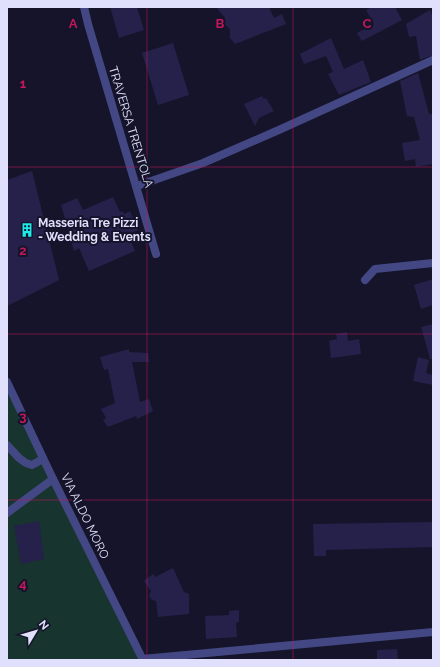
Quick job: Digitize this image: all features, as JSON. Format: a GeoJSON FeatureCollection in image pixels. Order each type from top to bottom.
{"type":"FeatureCollection","features":[{"type":"Feature","properties":{"kind":"street","name":"TRAVERSA TRENTOLA"},"geometry":{"type":"LineString","coordinates":[[84,7],[156,254]]}},
{"type":"Feature","properties":{"kind":"street"},"geometry":{"type":"LineString","coordinates":[[137,186],[203,163],[433,60]]}},
{"type":"Feature","properties":{"kind":"street"},"geometry":{"type":"LineString","coordinates":[[365,280],[375,268],[433,263]]}},
{"type":"Feature","properties":{"kind":"street","name":"VIA ALDO MORO"},"geometry":{"type":"LineString","coordinates":[[7,382],[142,659]]}},
{"type":"Feature","properties":{"kind":"street"},"geometry":{"type":"LineString","coordinates":[[7,445],[26,463],[32,465],[44,459]]}},
{"type":"Feature","properties":{"kind":"street"},"geometry":{"type":"LineString","coordinates":[[7,513],[53,479]]}},
{"type":"Feature","properties":{"kind":"street"},"geometry":{"type":"LineString","coordinates":[[142,659],[433,632]]}},
{"type":"Feature","properties":{"kind":"green space"},"geometry":{"type":"Polygon","coordinates":[[[7,376],[59,484],[145,660],[7,660],[7,376]]]}},
{"type":"Feature","properties":{"kind":"building"},"geometry":{"type":"Polygon","coordinates":[[[110,7],[137,7],[144,30],[119,38],[110,7]]]}},
{"type":"Feature","properties":{"kind":"building"},"geometry":{"type":"Polygon","coordinates":[[[216,7],[269,7],[274,18],[282,14],[286,24],[235,44],[230,38],[230,29],[224,24],[225,18],[216,7]]]}},
{"type":"Feature","properties":{"kind":"building"},"geometry":{"type":"Polygon","coordinates":[[[372,7],[395,7],[402,20],[362,41],[357,33],[374,24],[366,10],[372,7]]]}},
{"type":"Feature","properties":{"kind":"building"},"geometry":{"type":"Polygon","coordinates":[[[430,10],[433,17],[433,55],[420,60],[416,36],[409,37],[406,24],[430,10]]]}},
{"type":"Feature","properties":{"kind":"building"},"geometry":{"type":"Polygon","coordinates":[[[331,38],[344,69],[363,60],[371,82],[339,95],[328,74],[333,72],[326,56],[304,64],[300,54],[331,38]]]}},
{"type":"Feature","properties":{"kind":"building"},"geometry":{"type":"Polygon","coordinates":[[[173,43],[189,95],[158,105],[142,53],[173,43]]]}},
{"type":"Feature","properties":{"kind":"building"},"geometry":{"type":"Polygon","coordinates":[[[418,73],[429,114],[433,114],[433,164],[416,167],[415,159],[405,161],[402,143],[420,140],[414,117],[407,116],[400,81],[418,73]]]}},
{"type":"Feature","properties":{"kind":"building"},"geometry":{"type":"Polygon","coordinates":[[[262,96],[264,99],[266,98],[274,111],[259,118],[255,126],[244,104],[262,96]]]}},
{"type":"Feature","properties":{"kind":"building","name":"Masseria Tre Pizzi - Wedding & Events"},"geometry":{"type":"Polygon","coordinates":[[[32,171],[59,280],[7,306],[7,180],[32,171]]]}},
{"type":"Feature","properties":{"kind":"building"},"geometry":{"type":"Polygon","coordinates":[[[113,197],[120,212],[123,211],[124,214],[130,211],[138,230],[131,233],[132,235],[129,237],[135,251],[89,271],[79,248],[74,251],[61,205],[77,198],[83,210],[113,197]]]}},
{"type":"Feature","properties":{"kind":"building"},"geometry":{"type":"Polygon","coordinates":[[[433,279],[433,305],[421,309],[414,285],[433,279]]]}},
{"type":"Feature","properties":{"kind":"building"},"geometry":{"type":"Polygon","coordinates":[[[433,324],[433,359],[430,359],[421,327],[433,324]]]}},
{"type":"Feature","properties":{"kind":"building"},"geometry":{"type":"Polygon","coordinates":[[[347,332],[348,341],[359,339],[361,354],[331,358],[329,341],[337,339],[336,334],[347,332]]]}},
{"type":"Feature","properties":{"kind":"building"},"geometry":{"type":"Polygon","coordinates":[[[129,349],[129,352],[148,353],[149,362],[132,362],[140,402],[149,399],[153,411],[137,419],[136,416],[108,427],[103,420],[106,418],[101,409],[115,403],[108,369],[104,370],[100,357],[129,349]]]}},
{"type":"Feature","properties":{"kind":"building"},"geometry":{"type":"Polygon","coordinates":[[[418,357],[429,360],[426,373],[433,375],[433,385],[413,381],[418,357]]]}},
{"type":"Feature","properties":{"kind":"building"},"geometry":{"type":"Polygon","coordinates":[[[39,521],[44,559],[21,564],[14,526],[39,521]]]}},
{"type":"Feature","properties":{"kind":"building"},"geometry":{"type":"Polygon","coordinates":[[[433,522],[433,547],[326,550],[326,556],[314,556],[313,524],[433,522]]]}},
{"type":"Feature","properties":{"kind":"building"},"geometry":{"type":"Polygon","coordinates":[[[173,568],[184,592],[189,594],[189,614],[158,617],[156,601],[152,600],[149,596],[151,591],[144,581],[153,574],[155,577],[173,568]]]}},
{"type":"Feature","properties":{"kind":"building"},"geometry":{"type":"Polygon","coordinates":[[[239,610],[239,622],[236,623],[237,637],[206,639],[205,616],[229,615],[229,611],[239,610]]]}},
{"type":"Feature","properties":{"kind":"building"},"geometry":{"type":"Polygon","coordinates":[[[397,649],[398,660],[377,660],[377,650],[397,649]]]}},
{"type":"Feature","properties":{"kind":"place","name":"Masseria Tre Pizzi - Wedding & Events"},"geometry":{"type":"Point","coordinates":[27,230]}}]}
